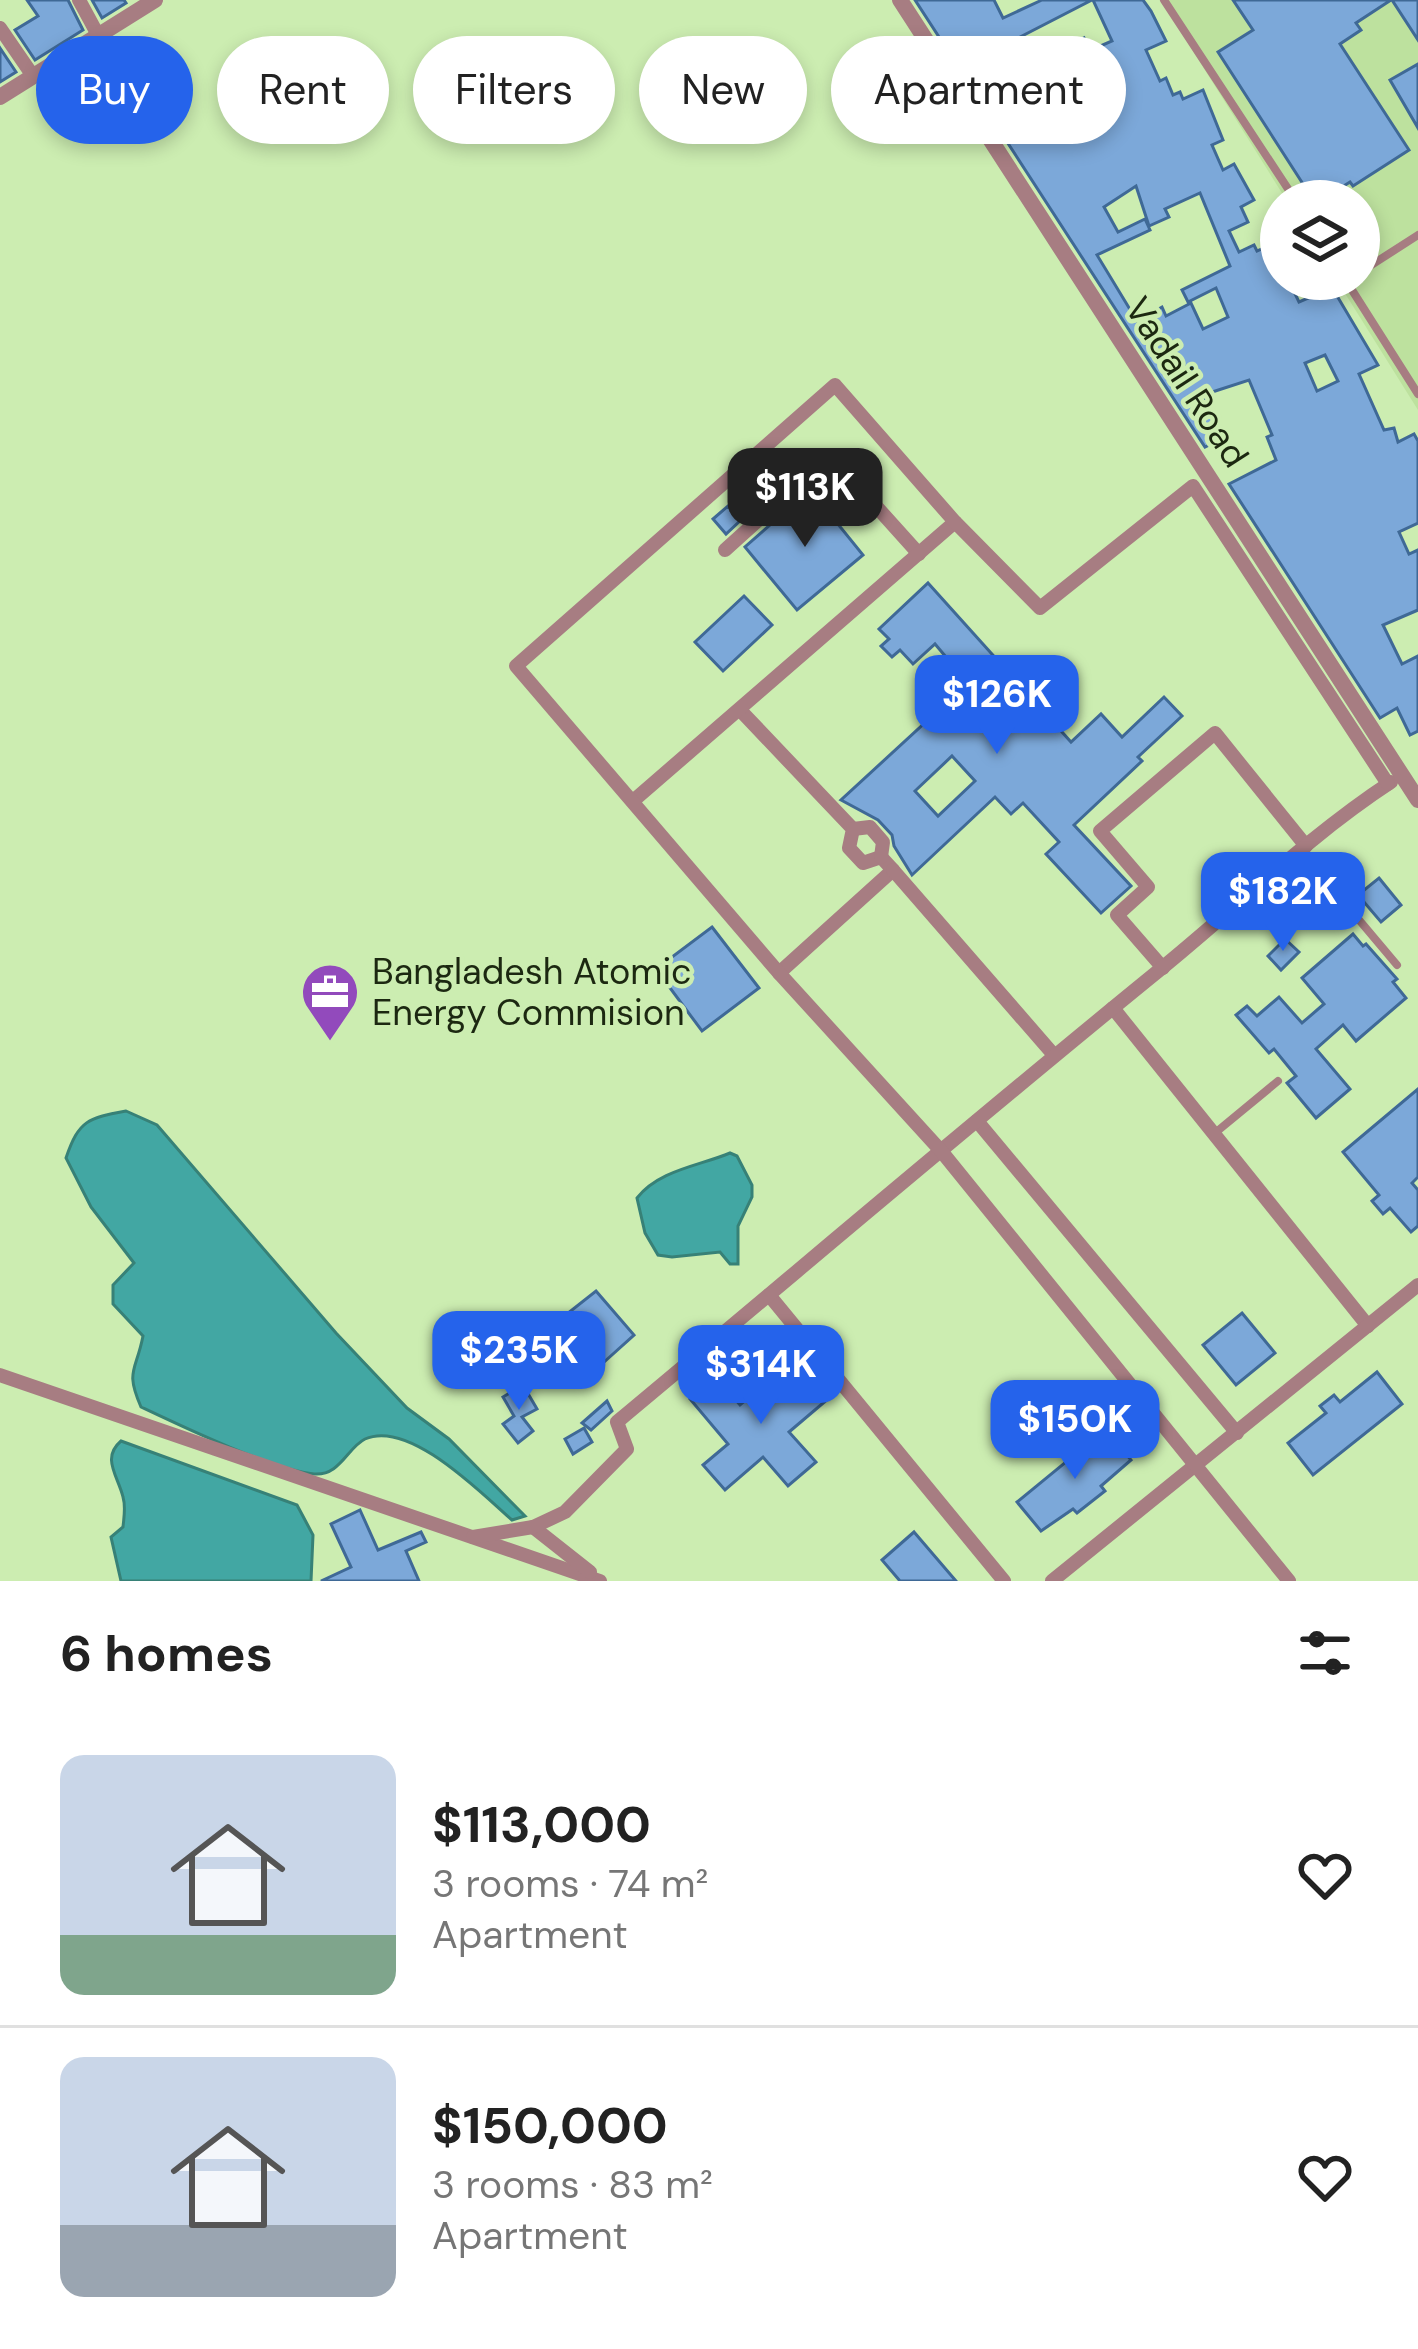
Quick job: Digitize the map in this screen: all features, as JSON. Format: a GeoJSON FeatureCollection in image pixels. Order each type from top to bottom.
{"type":"FeatureCollection","features":[{"type":"Feature","properties":{"kind":"street"},"geometry":{"type":"LineString","coordinates":[[79,0],[98,35]]}},
{"type":"Feature","properties":{"kind":"street"},"geometry":{"type":"LineString","coordinates":[[0,97],[154,0]]}},
{"type":"Feature","properties":{"kind":"street","name":"Vadail Road"},"geometry":{"type":"LineString","coordinates":[[900,0],[1395,780],[1418,800]]}},
{"type":"Feature","properties":{"kind":"street"},"geometry":{"type":"LineString","coordinates":[[0,28],[33,76]]}},
{"type":"Feature","properties":{"kind":"street"},"geometry":{"type":"LineString","coordinates":[[473,1538],[533,1527],[565,1512],[627,1448],[616,1422],[942,1152],[1053,1054],[1304,848],[1395,780],[1193,486],[1040,608],[955,522],[836,386],[516,666],[779,973],[942,1152],[1289,1581]]}},
{"type":"Feature","properties":{"kind":"street"},"geometry":{"type":"LineString","coordinates":[[725,550],[830,455],[919,554]]}},
{"type":"Feature","properties":{"kind":"street"},"geometry":{"type":"LineString","coordinates":[[633,801],[955,522]]}},
{"type":"Feature","properties":{"kind":"street"},"geometry":{"type":"LineString","coordinates":[[740,710],[853,829],[849,848],[863,862],[881,857],[1053,1054]]}},
{"type":"Feature","properties":{"kind":"street"},"geometry":{"type":"LineString","coordinates":[[1163,968],[1117,915],[1148,887],[1100,830],[1215,734],[1304,848]]}},
{"type":"Feature","properties":{"kind":"street"},"geometry":{"type":"LineString","coordinates":[[779,973],[893,870]]}},
{"type":"Feature","properties":{"kind":"street"},"geometry":{"type":"LineString","coordinates":[[1113,1008],[1367,1326]]}},
{"type":"Feature","properties":{"kind":"street"},"geometry":{"type":"LineString","coordinates":[[976,1120],[1237,1433]]}},
{"type":"Feature","properties":{"kind":"street"},"geometry":{"type":"LineString","coordinates":[[1052,1581],[1418,1285]]}},
{"type":"Feature","properties":{"kind":"street"},"geometry":{"type":"LineString","coordinates":[[769,1295],[1004,1581]]}},
{"type":"Feature","properties":{"kind":"street"},"geometry":{"type":"LineString","coordinates":[[0,1375],[601,1581]]}},
{"type":"Feature","properties":{"kind":"street"},"geometry":{"type":"LineString","coordinates":[[533,1527],[601,1581]]}},
{"type":"Feature","properties":{"kind":"lane"},"geometry":{"type":"LineString","coordinates":[[1164,0],[1282,180]]}},
{"type":"Feature","properties":{"kind":"lane"},"geometry":{"type":"LineString","coordinates":[[1380,260],[1418,236]]}},
{"type":"Feature","properties":{"kind":"lane"},"geometry":{"type":"LineString","coordinates":[[1359,300],[1418,394]]}},
{"type":"Feature","properties":{"kind":"lane"},"geometry":{"type":"LineString","coordinates":[[1304,848],[1397,965]]}},
{"type":"Feature","properties":{"kind":"lane"},"geometry":{"type":"LineString","coordinates":[[1214,1134],[1278,1081]]}},
{"type":"Feature","properties":{"kind":"shaded area"},"geometry":{"type":"Polygon","coordinates":[[[1161,0],[1418,0],[1418,410],[1349,300],[1380,300],[1380,180],[1274,180],[1161,0]]]}},
{"type":"Feature","properties":{"kind":"water"},"geometry":{"type":"Polygon","coordinates":[[[126,1111],[157,1125],[336,1333],[407,1408],[449,1439],[525,1516],[512,1520],[443,1462],[402,1439],[365,1439],[330,1471],[314,1474],[252,1456],[141,1407],[133,1371],[143,1336],[113,1304],[113,1285],[134,1263],[91,1207],[66,1158],[87,1123],[126,1111]]]}},
{"type":"Feature","properties":{"kind":"water"},"geometry":{"type":"Polygon","coordinates":[[[730,1153],[737,1156],[752,1185],[752,1197],[738,1226],[738,1264],[730,1264],[720,1252],[658,1255],[645,1233],[637,1198],[668,1175],[730,1153]]]}},
{"type":"Feature","properties":{"kind":"water"},"geometry":{"type":"Polygon","coordinates":[[[121,1441],[297,1505],[313,1535],[311,1581],[121,1581],[111,1537],[123,1527],[124,1519],[124,1501],[112,1461],[121,1441]]]}},
{"type":"Feature","properties":{"kind":"building"},"geometry":{"type":"Polygon","coordinates":[[[27,0],[68,0],[83,30],[73,36],[36,36],[35,60],[15,30],[38,16],[27,0]]]}},
{"type":"Feature","properties":{"kind":"building"},"geometry":{"type":"Polygon","coordinates":[[[92,0],[124,0],[126,3],[102,18],[92,0]]]}},
{"type":"Feature","properties":{"kind":"building"},"geometry":{"type":"Polygon","coordinates":[[[915,0],[994,0],[1003,18],[1042,0],[1092,0],[1022,36],[938,36],[915,0]]]}},
{"type":"Feature","properties":{"kind":"building"},"geometry":{"type":"Polygon","coordinates":[[[1093,0],[1143,0],[1166,41],[1146,50],[1160,81],[1166,78],[1173,95],[1180,92],[1183,99],[1203,90],[1223,140],[1212,145],[1223,170],[1234,164],[1254,200],[1241,207],[1248,222],[1229,231],[1239,252],[1254,245],[1260,250],[1260,300],[1339,300],[1378,365],[1359,374],[1384,430],[1394,428],[1398,442],[1414,434],[1418,441],[1418,523],[1399,532],[1409,554],[1418,550],[1418,610],[1383,625],[1402,664],[1418,656],[1418,731],[1410,735],[1397,708],[1380,718],[1229,484],[1276,460],[1267,437],[1272,435],[1249,380],[1203,395],[1225,437],[1205,447],[1008,144],[1126,144],[1126,36],[1110,36],[1093,0]],[[1136,186],[1104,207],[1118,232],[1145,219],[1150,230],[1097,255],[1137,321],[1162,307],[1166,316],[1191,303],[1203,329],[1228,317],[1216,288],[1188,302],[1182,290],[1230,266],[1200,193],[1165,209],[1169,217],[1149,226],[1136,186]],[[1325,355],[1305,363],[1317,391],[1338,381],[1325,355]]]}},
{"type":"Feature","properties":{"kind":"building"},"geometry":{"type":"Polygon","coordinates":[[[1233,0],[1391,0],[1356,23],[1361,30],[1340,44],[1409,150],[1362,180],[1300,180],[1218,52],[1253,30],[1233,0]]]}},
{"type":"Feature","properties":{"kind":"building"},"geometry":{"type":"Polygon","coordinates":[[[1392,0],[1418,0],[1418,40],[1392,0]]]}},
{"type":"Feature","properties":{"kind":"building"},"geometry":{"type":"Polygon","coordinates":[[[0,48],[16,72],[0,82],[0,48]]]}},
{"type":"Feature","properties":{"kind":"building"},"geometry":{"type":"Polygon","coordinates":[[[1418,64],[1418,128],[1390,80],[1418,64]]]}},
{"type":"Feature","properties":{"kind":"building"},"geometry":{"type":"Polygon","coordinates":[[[806,493],[821,510],[832,501],[845,516],[837,523],[863,555],[797,610],[745,547],[806,493]]]}},
{"type":"Feature","properties":{"kind":"building"},"geometry":{"type":"Polygon","coordinates":[[[728,506],[741,520],[726,534],[713,519],[728,506]]]}},
{"type":"Feature","properties":{"kind":"building"},"geometry":{"type":"Polygon","coordinates":[[[928,583],[1071,742],[1101,714],[1122,737],[1164,697],[1182,716],[1074,825],[1131,886],[1101,913],[1046,854],[1059,842],[1023,803],[1011,814],[995,797],[912,875],[892,835],[878,820],[841,800],[968,683],[935,644],[913,664],[900,650],[892,657],[881,646],[889,639],[879,629],[928,583]],[[952,756],[915,791],[938,816],[975,781],[952,756]]]}},
{"type":"Feature","properties":{"kind":"building"},"geometry":{"type":"Polygon","coordinates":[[[744,596],[772,625],[723,671],[695,642],[744,596]]]}},
{"type":"Feature","properties":{"kind":"building"},"geometry":{"type":"Polygon","coordinates":[[[1379,878],[1401,905],[1381,922],[1358,895],[1379,878]]]}},
{"type":"Feature","properties":{"kind":"building"},"geometry":{"type":"Polygon","coordinates":[[[712,927],[759,988],[702,1031],[656,969],[712,927]]]}},
{"type":"Feature","properties":{"kind":"building"},"geometry":{"type":"Polygon","coordinates":[[[1353,934],[1397,979],[1393,982],[1406,998],[1356,1041],[1343,1025],[1316,1049],[1350,1089],[1316,1118],[1287,1083],[1296,1076],[1236,1015],[1247,1006],[1257,1016],[1279,997],[1302,1023],[1324,1004],[1302,978],[1353,934]]]}},
{"type":"Feature","properties":{"kind":"building"},"geometry":{"type":"Polygon","coordinates":[[[1285,939],[1299,952],[1281,970],[1268,956],[1285,939]]]}},
{"type":"Feature","properties":{"kind":"building"},"geometry":{"type":"Polygon","coordinates":[[[1418,1089],[1418,1177],[1412,1183],[1418,1190],[1418,1226],[1411,1232],[1390,1208],[1383,1214],[1372,1201],[1379,1195],[1343,1152],[1418,1089]]]}},
{"type":"Feature","properties":{"kind":"building"},"geometry":{"type":"Polygon","coordinates":[[[596,1291],[634,1335],[603,1363],[589,1348],[584,1352],[558,1321],[596,1291]]]}},
{"type":"Feature","properties":{"kind":"building"},"geometry":{"type":"Polygon","coordinates":[[[1242,1313],[1275,1353],[1236,1385],[1203,1345],[1242,1313]]]}},
{"type":"Feature","properties":{"kind":"building"},"geometry":{"type":"Polygon","coordinates":[[[817,1371],[835,1393],[789,1432],[816,1462],[788,1486],[763,1457],[725,1490],[703,1465],[728,1444],[690,1399],[716,1377],[740,1405],[774,1376],[790,1394],[817,1371]]]}},
{"type":"Feature","properties":{"kind":"building"},"geometry":{"type":"Polygon","coordinates":[[[1377,1372],[1402,1404],[1313,1475],[1288,1443],[1326,1413],[1320,1406],[1334,1395],[1340,1402],[1377,1372]]]}},
{"type":"Feature","properties":{"kind":"building"},"geometry":{"type":"Polygon","coordinates":[[[523,1385],[537,1409],[522,1417],[533,1431],[518,1443],[503,1424],[514,1416],[503,1397],[523,1385]]]}},
{"type":"Feature","properties":{"kind":"building"},"geometry":{"type":"Polygon","coordinates":[[[607,1401],[612,1411],[591,1430],[582,1423],[607,1401]]]}},
{"type":"Feature","properties":{"kind":"building"},"geometry":{"type":"Polygon","coordinates":[[[584,1428],[592,1442],[573,1454],[565,1439],[584,1428]]]}},
{"type":"Feature","properties":{"kind":"building"},"geometry":{"type":"Polygon","coordinates":[[[1106,1429],[1131,1460],[1101,1486],[1105,1491],[1077,1513],[1073,1509],[1041,1531],[1017,1502],[1106,1429]]]}},
{"type":"Feature","properties":{"kind":"building"},"geometry":{"type":"Polygon","coordinates":[[[360,1510],[378,1550],[421,1532],[426,1542],[406,1551],[419,1581],[321,1581],[351,1567],[331,1524],[360,1510]]]}},
{"type":"Feature","properties":{"kind":"building"},"geometry":{"type":"Polygon","coordinates":[[[914,1532],[956,1581],[900,1581],[882,1560],[914,1532]]]}},
{"type":"Feature","properties":{"kind":"place","name":"Bangladesh Atomic Energy Commision"},"geometry":{"type":"Point","coordinates":[330,1043]}}]}
